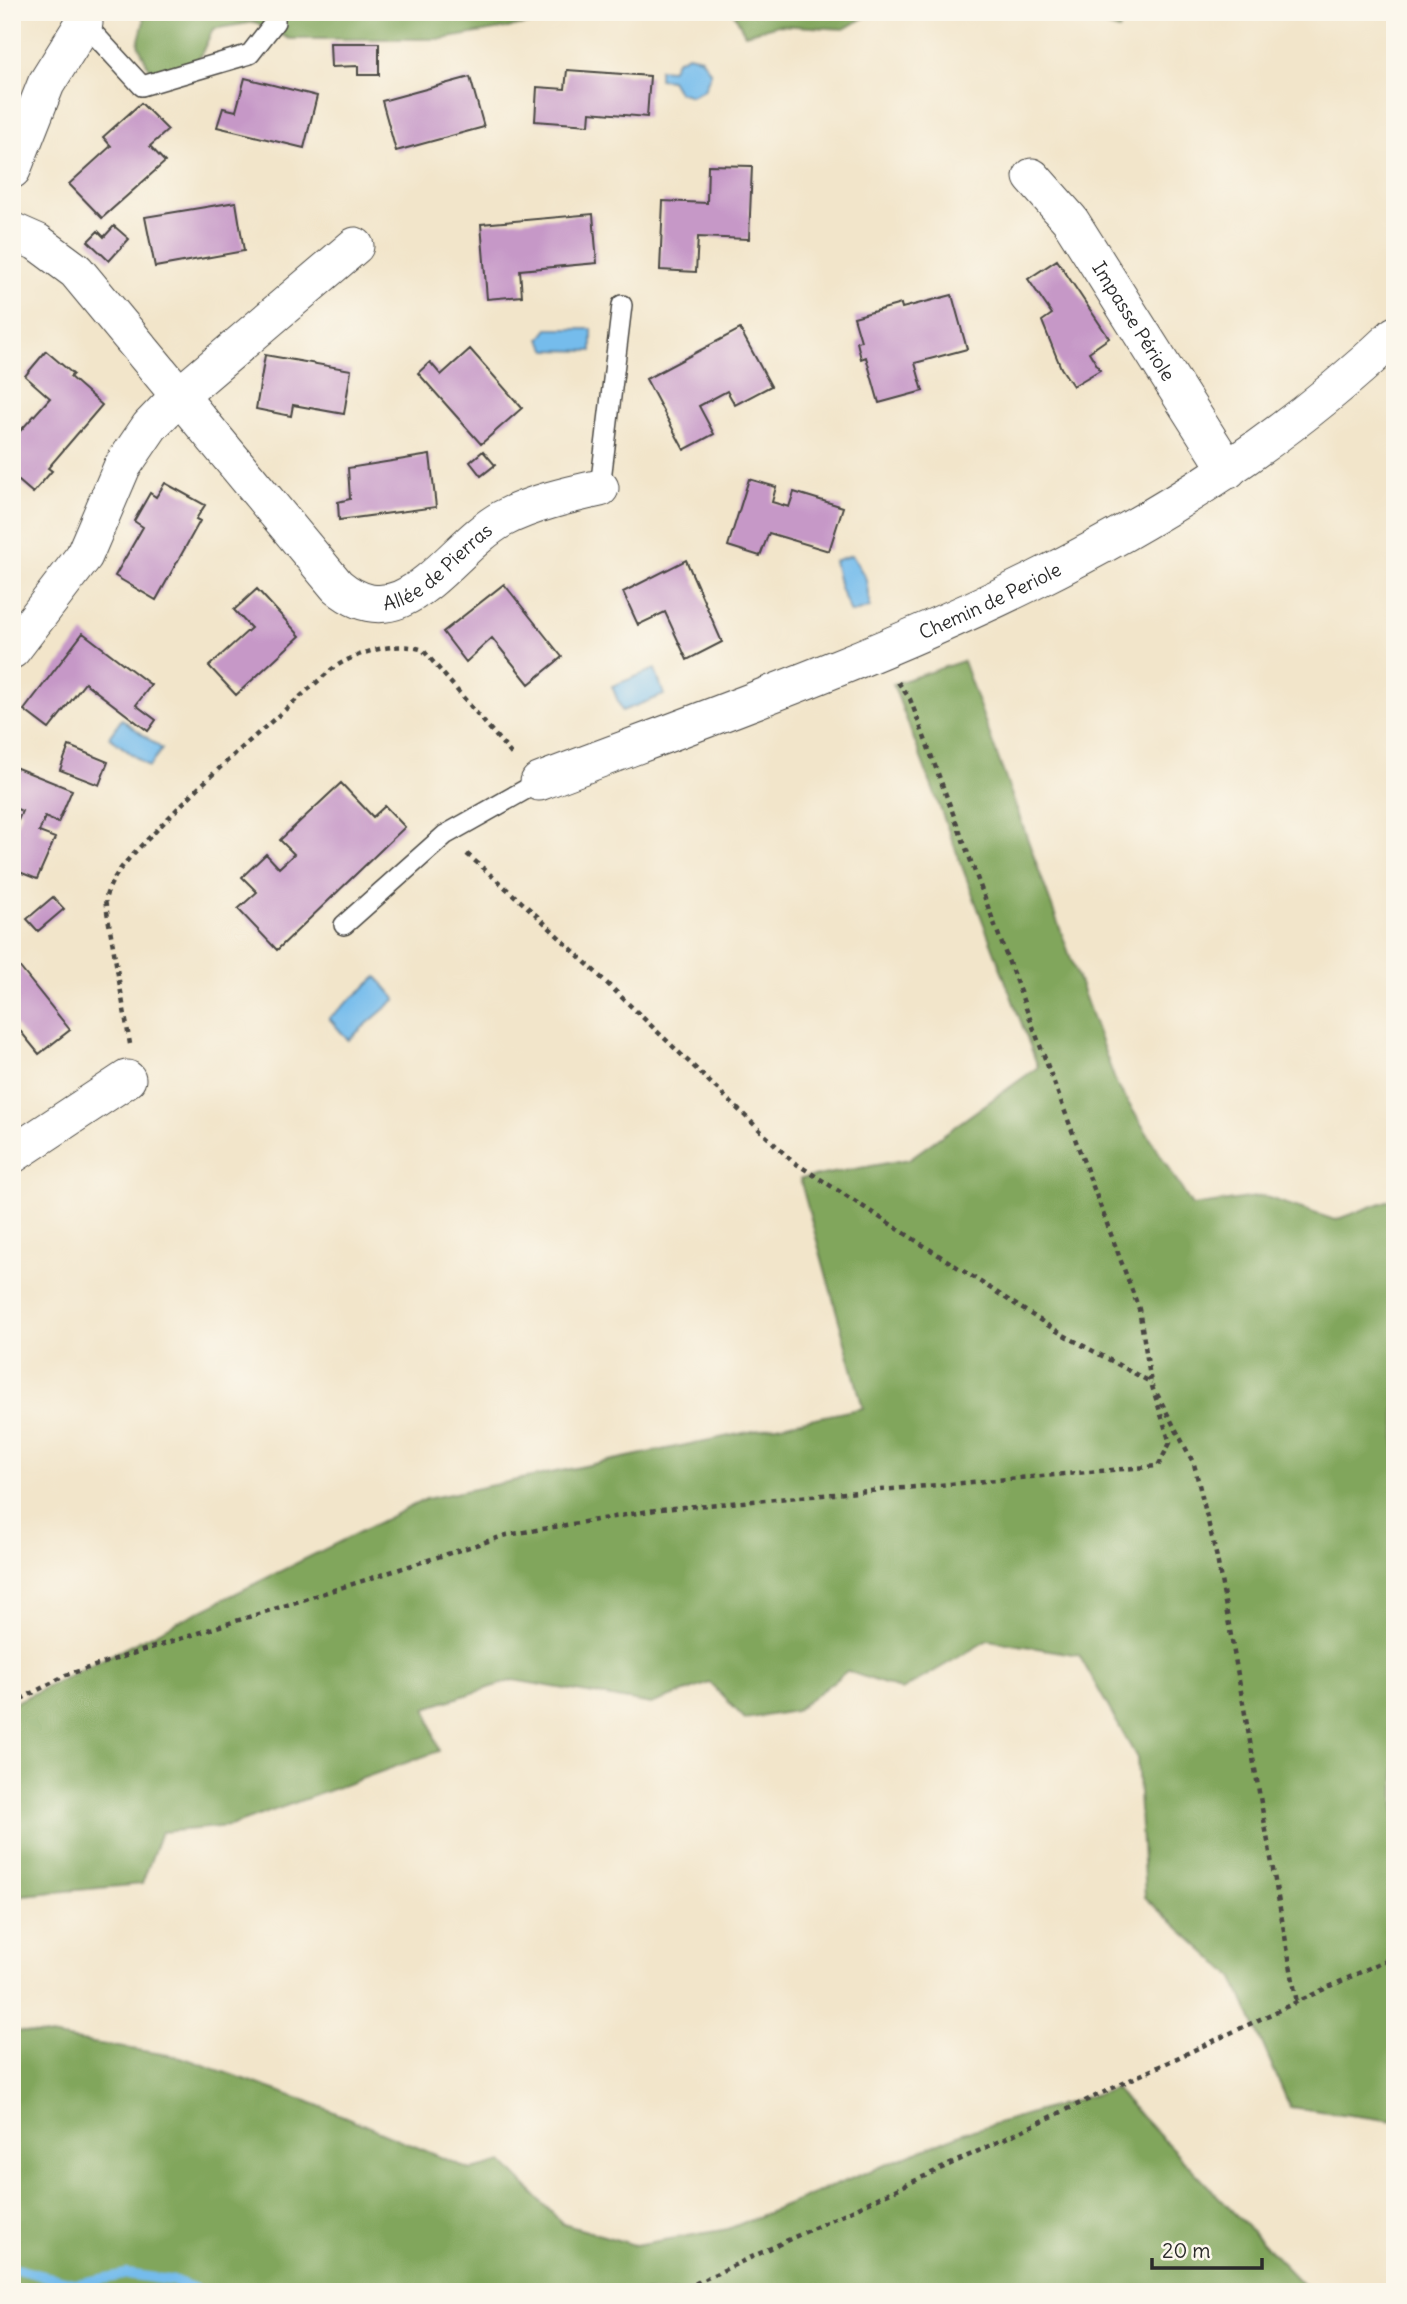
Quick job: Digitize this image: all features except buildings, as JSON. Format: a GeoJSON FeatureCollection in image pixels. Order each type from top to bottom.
{"type":"FeatureCollection","features":[{"type":"Feature","properties":{"kind":"street"},"geometry":{"type":"LineString","coordinates":[[12,170],[46,84],[84,23]]}},
{"type":"Feature","properties":{"kind":"street","name":"Impasse Périole"},"geometry":{"type":"LineString","coordinates":[[1032,177],[1070,220],[1228,470]]}},
{"type":"Feature","properties":{"kind":"street","name":"Allée de Pierras"},"geometry":{"type":"LineString","coordinates":[[12,231],[37,242],[76,271],[337,586],[354,601],[370,606],[390,605],[411,594],[501,520],[570,495],[600,488]]}},
{"type":"Feature","properties":{"kind":"street"},"geometry":{"type":"LineString","coordinates":[[12,650],[84,556],[122,467],[150,426],[179,396],[355,246]]}},
{"type":"Feature","properties":{"kind":"street","name":"Chemin de Periole"},"geometry":{"type":"LineString","coordinates":[[539,782],[879,652],[1039,580],[1124,535],[1228,470],[1340,388],[1395,335]]}},
{"type":"Feature","properties":{"kind":"street"},"geometry":{"type":"LineString","coordinates":[[12,1154],[127,1080]]}},
{"type":"Feature","properties":{"kind":"lane"},"geometry":{"type":"LineString","coordinates":[[84,23],[142,86],[250,54],[275,22],[275,12]]}},
{"type":"Feature","properties":{"kind":"lane","name":"Allée de Pierras"},"geometry":{"type":"LineString","coordinates":[[600,488],[622,305]]}},
{"type":"Feature","properties":{"kind":"lane"},"geometry":{"type":"LineString","coordinates":[[344,925],[445,835],[539,782]]}},
{"type":"Feature","properties":{"kind":"path"},"geometry":{"type":"LineString","coordinates":[[127,1080],[130,1042],[105,900],[108,887],[124,864],[201,783],[347,658],[395,647],[414,646],[424,650],[514,757],[539,782]]}},
{"type":"Feature","properties":{"kind":"path"},"geometry":{"type":"LineString","coordinates":[[12,1704],[66,1675],[507,1535],[661,1509],[1158,1466],[1170,1443],[1152,1383],[1139,1309],[910,699],[879,652]]}},
{"type":"Feature","properties":{"kind":"path"},"geometry":{"type":"LineString","coordinates":[[445,835],[534,913],[792,1161],[1060,1333],[1152,1383],[1194,1464],[1217,1558],[1297,2003]]}},
{"type":"Feature","properties":{"kind":"path"},"geometry":{"type":"LineString","coordinates":[[677,2292],[1395,1956]]}},
{"type":"Feature","properties":{"kind":"green space"},"geometry":{"type":"Polygon","coordinates":[[[141,12],[600,12],[443,39],[290,39],[255,22],[213,29],[199,59],[152,75],[138,44],[144,21],[141,12]]]}},
{"type":"Feature","properties":{"kind":"green space"},"geometry":{"type":"Polygon","coordinates":[[[733,12],[874,12],[844,29],[778,25],[745,34],[733,12]]]}},
{"type":"Feature","properties":{"kind":"green space"},"geometry":{"type":"Polygon","coordinates":[[[1064,12],[1126,12],[1119,30],[1064,12]]]}},
{"type":"Feature","properties":{"kind":"green space"},"geometry":{"type":"Polygon","coordinates":[[[963,661],[1116,1083],[1192,1206],[1263,1196],[1335,1220],[1395,1198],[1395,2121],[1290,2107],[1234,1978],[1145,1897],[1137,1758],[1079,1655],[988,1640],[902,1690],[847,1671],[795,1711],[745,1719],[710,1683],[651,1704],[513,1680],[426,1708],[439,1751],[230,1826],[161,1832],[142,1884],[23,1895],[12,1910],[12,1704],[426,1499],[863,1408],[800,1179],[909,1159],[1038,1067],[893,684],[963,661]]]}},
{"type":"Feature","properties":{"kind":"green space"},"geometry":{"type":"Polygon","coordinates":[[[12,2030],[181,2057],[315,2104],[471,2170],[503,2162],[563,2224],[635,2245],[728,2229],[963,2133],[1115,2089],[1310,2292],[12,2292],[12,2030]]]}},
{"type":"Feature","properties":{"kind":"water"},"geometry":{"type":"Polygon","coordinates":[[[688,55],[701,58],[711,73],[704,90],[691,96],[678,92],[671,80],[659,79],[659,69],[671,70],[676,61],[688,55]]]}},
{"type":"Feature","properties":{"kind":"water"},"geometry":{"type":"Polygon","coordinates":[[[548,329],[592,329],[592,351],[547,350],[540,339],[548,329]]]}},
{"type":"Feature","properties":{"kind":"water"},"geometry":{"type":"Polygon","coordinates":[[[852,555],[866,579],[870,607],[851,613],[840,588],[834,561],[852,555]]]}},
{"type":"Feature","properties":{"kind":"water"},"geometry":{"type":"Polygon","coordinates":[[[655,669],[664,695],[622,711],[612,686],[655,669]]]}},
{"type":"Feature","properties":{"kind":"water"},"geometry":{"type":"Polygon","coordinates":[[[122,719],[162,749],[149,767],[109,737],[122,719]]]}},
{"type":"Feature","properties":{"kind":"water"},"geometry":{"type":"Polygon","coordinates":[[[377,977],[396,999],[348,1040],[329,1018],[377,977]]]}},
{"type":"Feature","properties":{"kind":"waterway"},"geometry":{"type":"LineString","coordinates":[[12,2268],[77,2284],[127,2274],[175,2281],[203,2292]]}}]}
